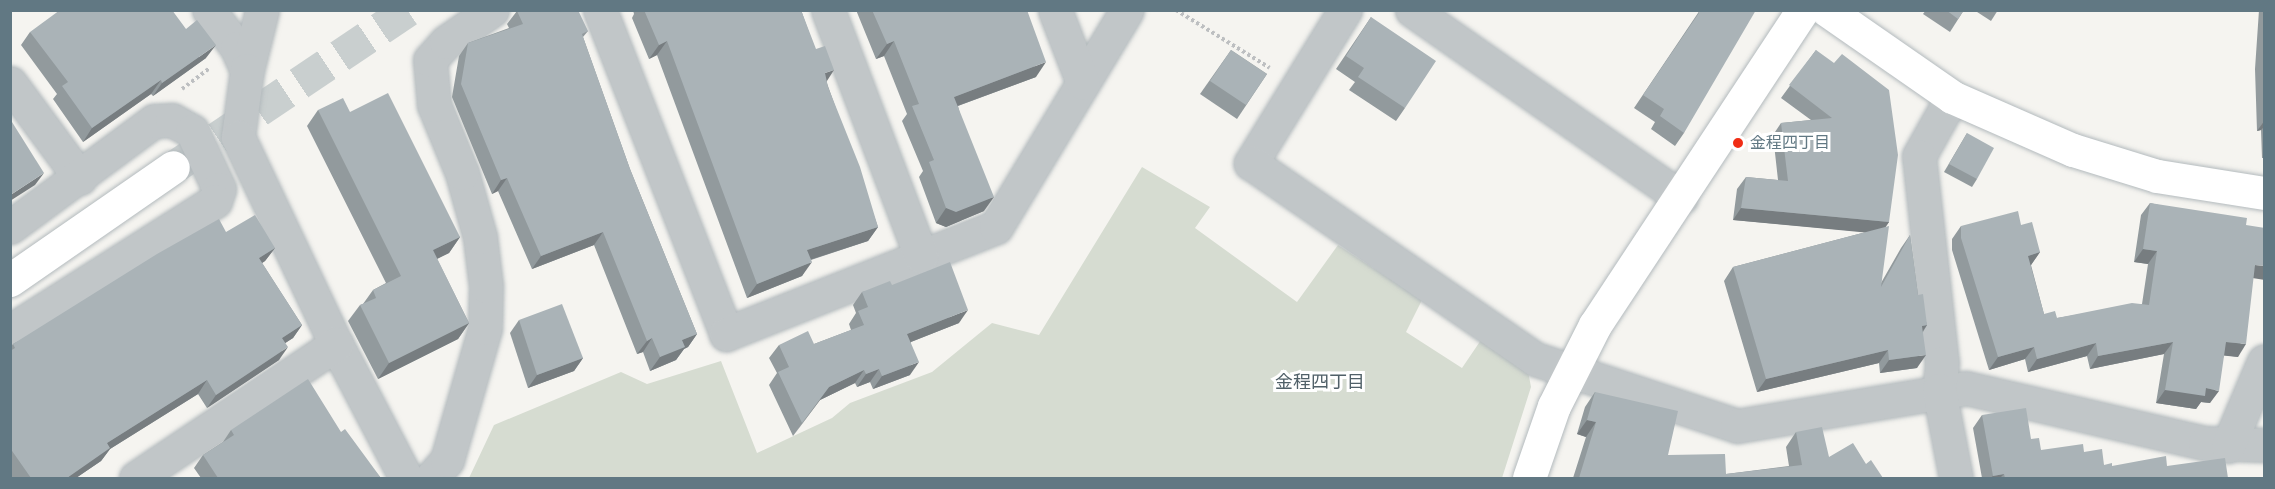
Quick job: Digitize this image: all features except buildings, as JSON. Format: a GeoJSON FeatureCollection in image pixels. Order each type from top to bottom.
{"type":"FeatureCollection","features":[{"type":"Feature","properties":{"kind":"street"},"geometry":{"type":"LineString","coordinates":[[209,10],[242,59]]}},
{"type":"Feature","properties":{"kind":"street"},"geometry":{"type":"LineString","coordinates":[[262,10],[242,59],[238,138],[336,344],[406,478]]}},
{"type":"Feature","properties":{"kind":"street"},"geometry":{"type":"LineString","coordinates":[[430,478],[447,460],[485,328],[486,286],[480,237],[462,173],[434,105],[430,60],[446,42],[492,10]]}},
{"type":"Feature","properties":{"kind":"street"},"geometry":{"type":"LineString","coordinates":[[600,10],[726,334],[996,227],[1127,10]]}},
{"type":"Feature","properties":{"kind":"street"},"geometry":{"type":"LineString","coordinates":[[828,10],[921,256]]}},
{"type":"Feature","properties":{"kind":"street"},"geometry":{"type":"LineString","coordinates":[[1055,10],[1083,83]]}},
{"type":"Feature","properties":{"kind":"street"},"geometry":{"type":"LineString","coordinates":[[1345,10],[1251,163],[1535,359],[1737,426],[1940,390],[1966,388],[2228,446],[2265,445]]}},
{"type":"Feature","properties":{"kind":"street"},"geometry":{"type":"LineString","coordinates":[[1412,10],[1681,198]]}},
{"type":"Feature","properties":{"kind":"street"},"geometry":{"type":"LineString","coordinates":[[1529,478],[1554,406],[1595,325],[1803,10]]}},
{"type":"Feature","properties":{"kind":"street"},"geometry":{"type":"LineString","coordinates":[[1827,10],[1952,97],[2073,150],[2157,176],[2265,193]]}},
{"type":"Feature","properties":{"kind":"street"},"geometry":{"type":"LineString","coordinates":[[10,83],[80,178]]}},
{"type":"Feature","properties":{"kind":"street"},"geometry":{"type":"LineString","coordinates":[[1952,97],[1919,156],[1942,363],[1940,390],[1956,478]]}},
{"type":"Feature","properties":{"kind":"street"},"geometry":{"type":"LineString","coordinates":[[10,227],[80,178],[153,121],[172,120],[192,131],[207,157],[219,189],[215,201],[10,331]]}},
{"type":"Feature","properties":{"kind":"street"},"geometry":{"type":"LineString","coordinates":[[207,157],[238,138]]}},
{"type":"Feature","properties":{"kind":"street"},"geometry":{"type":"LineString","coordinates":[[10,280],[173,167]]}},
{"type":"Feature","properties":{"kind":"street"},"geometry":{"type":"LineString","coordinates":[[136,478],[170,469],[336,344]]}},
{"type":"Feature","properties":{"kind":"street"},"geometry":{"type":"LineString","coordinates":[[2228,446],[2265,361]]}},
{"type":"Feature","properties":{"kind":"path"},"geometry":{"type":"LineString","coordinates":[[1176,10],[1299,86]]}},
{"type":"Feature","properties":{"kind":"path"},"geometry":{"type":"LineString","coordinates":[[153,121],[149,114],[242,59]]}},
{"type":"Feature","properties":{"kind":"shaded area"},"geometry":{"type":"Polygon","coordinates":[[[1142,167],[1210,207],[1195,228],[1297,302],[1338,245],[1422,300],[1406,332],[1462,368],[1481,340],[1528,371],[1531,387],[1502,478],[469,478],[494,425],[621,372],[647,384],[721,361],[757,453],[832,418],[850,403],[932,372],[992,323],[1039,335],[1142,167]]]}},
{"type":"Feature","properties":{"kind":"tunnel"},"geometry":{"type":"LineString","coordinates":[[177,165],[408,10]]}},
{"type":"Feature","properties":{"kind":"place","name":"金程四丁目"},"geometry":{"type":"Point","coordinates":[1738,143]}},
{"type":"Feature","properties":{"kind":"district","name":"金程四丁目"},"geometry":{"type":"Point","coordinates":[1320,382]}}]}
